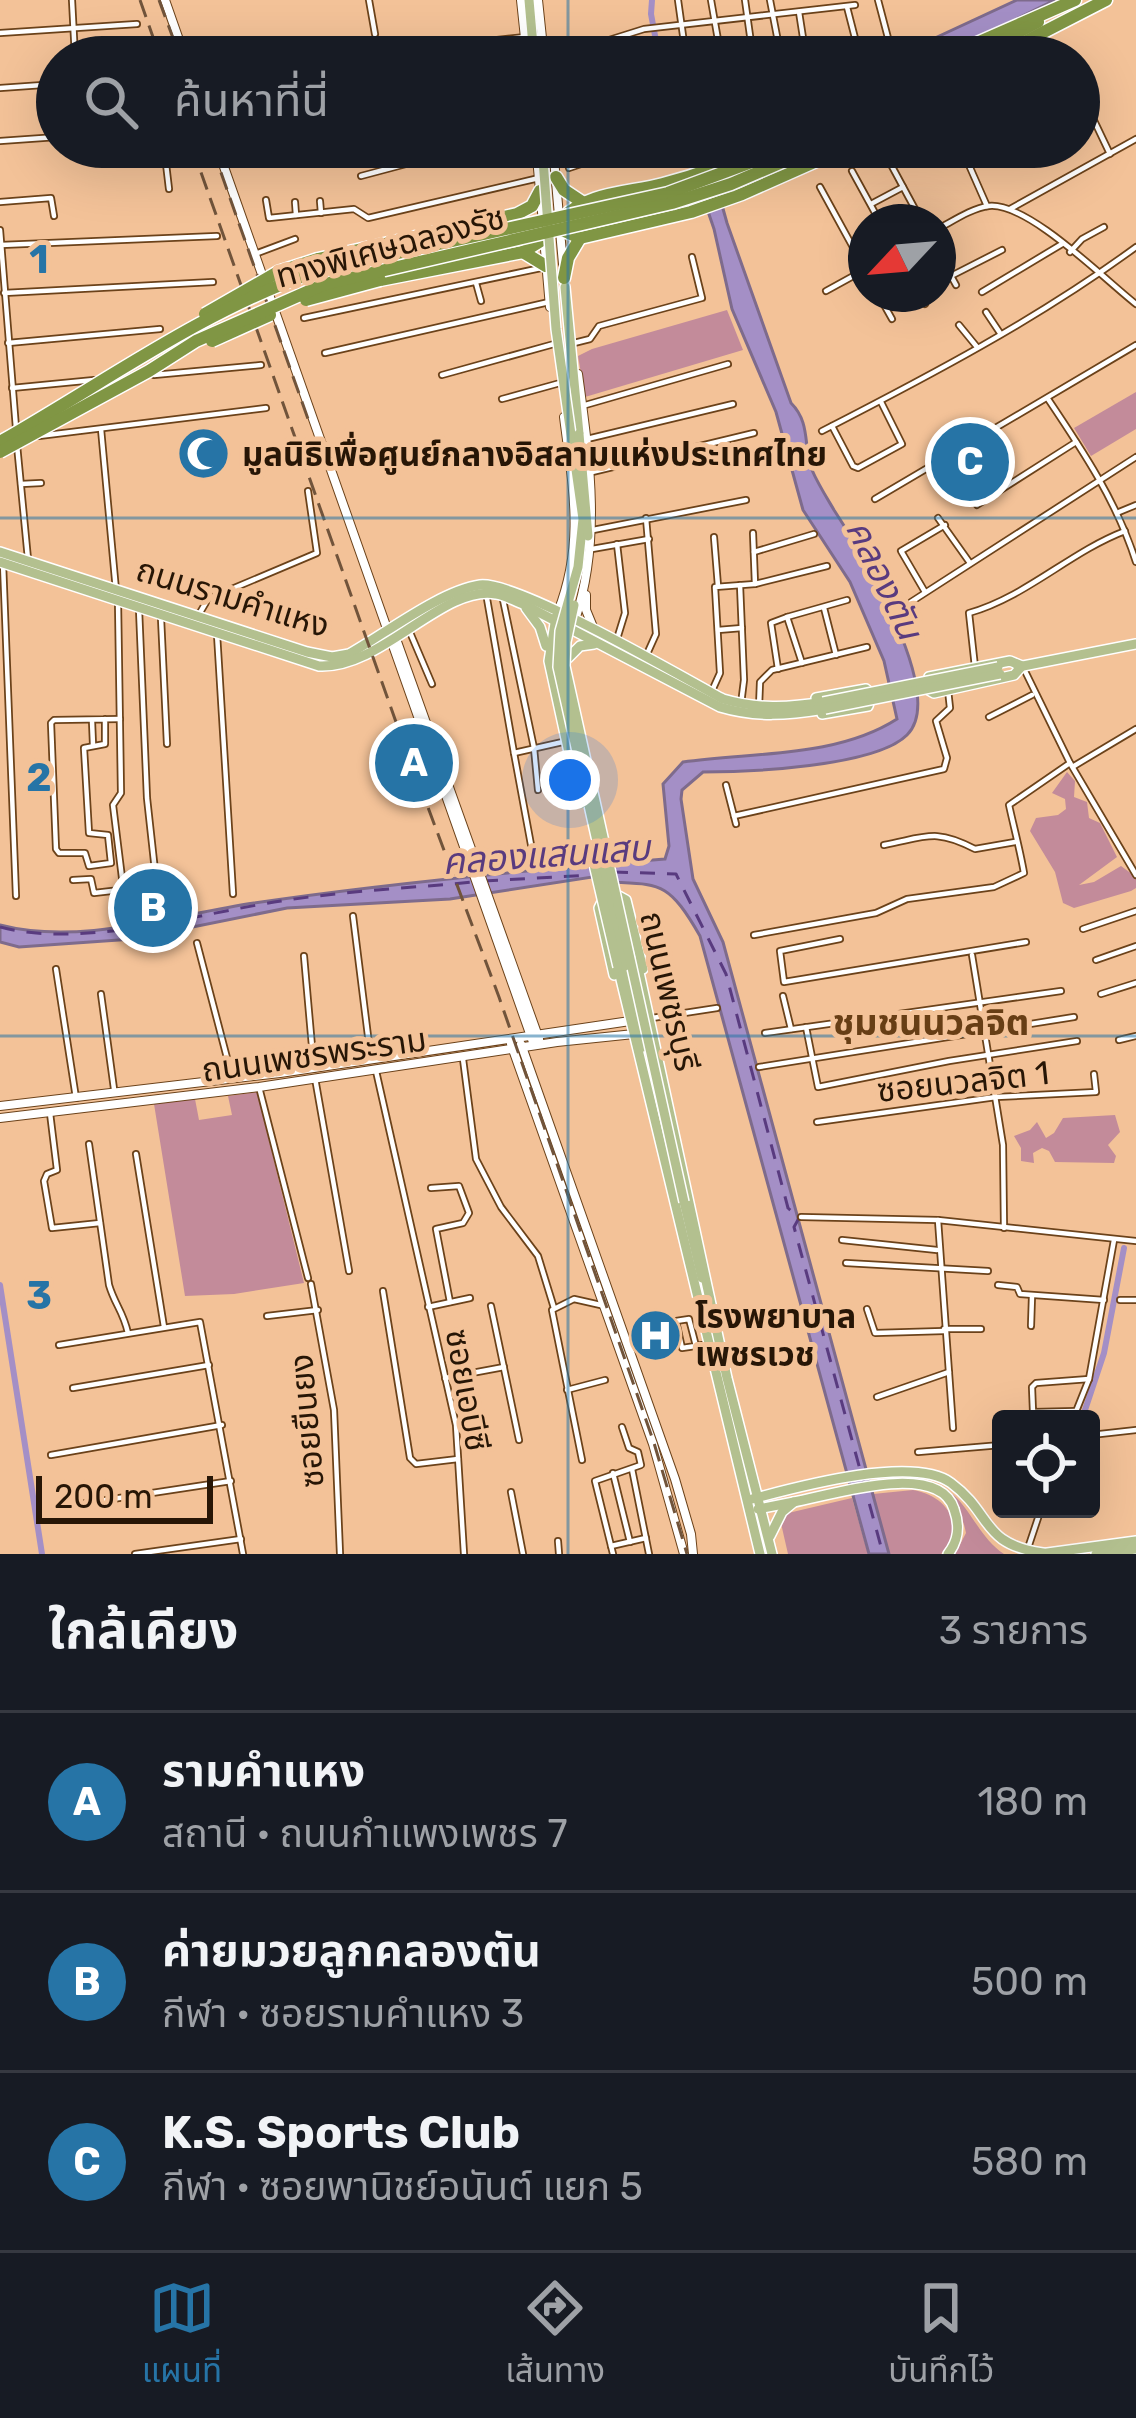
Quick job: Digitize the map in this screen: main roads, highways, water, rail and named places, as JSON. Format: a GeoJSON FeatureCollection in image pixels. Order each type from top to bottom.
{"type":"FeatureCollection","features":[{"type":"Feature","properties":{"kind":"highway"},"geometry":{"type":"LineString","coordinates":[[994,36],[1078,0]]}},
{"type":"Feature","properties":{"kind":"highway"},"geometry":{"type":"LineString","coordinates":[[1010,36],[1078,0]]}},
{"type":"Feature","properties":{"kind":"highway"},"geometry":{"type":"LineString","coordinates":[[1037,36],[1106,0]]}},
{"type":"Feature","properties":{"kind":"highway"},"geometry":{"type":"LineString","coordinates":[[1040,36],[1049,30]]}},
{"type":"Feature","properties":{"kind":"highway"},"geometry":{"type":"LineString","coordinates":[[565,282],[565,228],[583,202],[713,168]]}},
{"type":"Feature","properties":{"kind":"highway","name":"ทางพิเศษฉลองรัช"},"geometry":{"type":"LineString","coordinates":[[0,442],[160,346],[280,284],[317,271],[668,193],[735,168]]}},
{"type":"Feature","properties":{"kind":"highway","name":"ทางพิเศษฉลองรัช"},"geometry":{"type":"LineString","coordinates":[[0,452],[217,330],[325,284],[672,203],[768,168]]}},
{"type":"Feature","properties":{"kind":"highway"},"geometry":{"type":"LineString","coordinates":[[517,214],[565,228],[634,227],[742,194],[801,168]]}},
{"type":"Feature","properties":{"kind":"highway"},"geometry":{"type":"LineString","coordinates":[[556,177],[583,202]]}},
{"type":"Feature","properties":{"kind":"highway"},"geometry":{"type":"LineString","coordinates":[[160,346],[232,296],[278,272],[517,214],[532,206],[539,184]]}},
{"type":"Feature","properties":{"kind":"highway"},"geometry":{"type":"LineString","coordinates":[[565,228],[583,202]]}},
{"type":"Feature","properties":{"kind":"highway"},"geometry":{"type":"LineString","coordinates":[[149,371],[292,305],[380,280],[523,252],[544,239]]}},
{"type":"Feature","properties":{"kind":"highway"},"geometry":{"type":"LineString","coordinates":[[523,252],[546,266]]}},
{"type":"Feature","properties":{"kind":"main road"},"geometry":{"type":"LineString","coordinates":[[525,0],[529,36]]}},
{"type":"Feature","properties":{"kind":"main road"},"geometry":{"type":"LineString","coordinates":[[541,168],[556,329],[583,519],[578,567],[558,643],[564,680]]}},
{"type":"Feature","properties":{"kind":"main road"},"geometry":{"type":"LineString","coordinates":[[564,680],[566,642],[589,519],[565,282]]}},
{"type":"Feature","properties":{"kind":"main road","name":"ถนนรามคำแหง"},"geometry":{"type":"LineString","coordinates":[[1,559],[198,616],[267,644]]}},
{"type":"Feature","properties":{"kind":"main road","name":"ถนนรามคำแหง"},"geometry":{"type":"LineString","coordinates":[[393,636],[470,587],[494,585],[598,639]]}},
{"type":"Feature","properties":{"kind":"main road","name":"ถนนรามคำแหง"},"geometry":{"type":"LineString","coordinates":[[117,596],[139,609],[218,634],[332,657],[410,630],[459,600],[487,593],[525,601]]}},
{"type":"Feature","properties":{"kind":"main road"},"geometry":{"type":"LineString","coordinates":[[525,601],[540,627],[549,661]]}},
{"type":"Feature","properties":{"kind":"main road","name":"ถนนเพชรบุรี"},"geometry":{"type":"LineString","coordinates":[[556,617],[549,661],[575,780],[709,1344],[772,1554]]}},
{"type":"Feature","properties":{"kind":"main road","name":"ถนนเพชรบุรี"},"geometry":{"type":"LineString","coordinates":[[573,626],[568,658],[752,1479],[760,1554]]}},
{"type":"Feature","properties":{"kind":"main road"},"geometry":{"type":"LineString","coordinates":[[598,639],[720,707],[747,715],[824,705],[1136,644]]}},
{"type":"Feature","properties":{"kind":"main road"},"geometry":{"type":"LineString","coordinates":[[568,658],[580,646],[598,639],[615,643],[712,693],[792,719],[868,706],[873,700],[866,688],[776,712]]}},
{"type":"Feature","properties":{"kind":"main road"},"geometry":{"type":"LineString","coordinates":[[1010,661],[1019,666],[1014,675],[948,690],[930,692],[926,679],[1010,661]]}},
{"type":"Feature","properties":{"kind":"main road","name":"ถนนเพชรบุรี"},"geometry":{"type":"LineString","coordinates":[[564,680],[629,1017],[646,1070]]}},
{"type":"Feature","properties":{"kind":"main road","name":"ถนนเพชรบุรี"},"geometry":{"type":"LineString","coordinates":[[564,680],[711,1302]]}},
{"type":"Feature","properties":{"kind":"main road"},"geometry":{"type":"LineString","coordinates":[[582,724],[580,754],[603,860]]}},
{"type":"Feature","properties":{"kind":"main road"},"geometry":{"type":"LineString","coordinates":[[568,740],[580,754]]}},
{"type":"Feature","properties":{"kind":"main road"},"geometry":{"type":"LineString","coordinates":[[629,1017],[619,995],[599,908],[608,896],[626,900],[648,1004]]}},
{"type":"Feature","properties":{"kind":"main road"},"geometry":{"type":"LineString","coordinates":[[752,1479],[785,1491],[830,1489],[914,1471],[948,1480],[1003,1543],[1036,1553],[1136,1545]]}},
{"type":"Feature","properties":{"kind":"main road"},"geometry":{"type":"LineString","coordinates":[[888,1479],[923,1484],[947,1494],[958,1535],[948,1554]]}},
{"type":"Feature","properties":{"kind":"main road"},"geometry":{"type":"LineString","coordinates":[[754,1504],[794,1502],[830,1489]]}},
{"type":"Feature","properties":{"kind":"main road"},"geometry":{"type":"LineString","coordinates":[[754,1504],[785,1491]]}},
{"type":"Feature","properties":{"kind":"main road"},"geometry":{"type":"LineString","coordinates":[[769,1539],[782,1512],[794,1502]]}},
{"type":"Feature","properties":{"kind":"main road"},"geometry":{"type":"LineString","coordinates":[[1096,1554],[1136,1545]]}},
{"type":"Feature","properties":{"kind":"waterway"},"geometry":{"type":"LineString","coordinates":[[652,0],[655,36]]}},
{"type":"Feature","properties":{"kind":"waterway"},"geometry":{"type":"LineString","coordinates":[[1085,1410],[1104,1353],[1124,1248]]}},
{"type":"Feature","properties":{"kind":"waterway"},"geometry":{"type":"LineString","coordinates":[[0,1285],[42,1554]]}},
{"type":"Feature","properties":{"kind":"railway"},"geometry":{"type":"LineString","coordinates":[[140,0],[153,36]]}},
{"type":"Feature","properties":{"kind":"railway"},"geometry":{"type":"LineString","coordinates":[[159,0],[172,36]]}},
{"type":"Feature","properties":{"kind":"railway"},"geometry":{"type":"LineString","coordinates":[[199,168],[499,997],[654,1443],[687,1554]]}},
{"type":"Feature","properties":{"kind":"railway"},"geometry":{"type":"LineString","coordinates":[[219,168],[308,419]]}},
{"type":"Feature","properties":{"kind":"place","name":"มูลนิธิเพื่อศูนย์กลางอิสลามแห่งประเทศไทย"},"geometry":{"type":"Point","coordinates":[203,454]}},
{"type":"Feature","properties":{"kind":"place","name":"K.S. Sports Club"},"geometry":{"type":"Point","coordinates":[970,462]}},
{"type":"Feature","properties":{"kind":"place","name":"รามคำแหง"},"geometry":{"type":"Point","coordinates":[414,763]}},
{"type":"Feature","properties":{"kind":"place","name":"ค่ายมวยลูกคลองตัน"},"geometry":{"type":"Point","coordinates":[153,908]}},
{"type":"Feature","properties":{"kind":"place","name":"โรงพยาบาล เพชรเวช"},"geometry":{"type":"Point","coordinates":[656,1335]}},
{"type":"Feature","properties":{"kind":"district","name":"ชุมชนนวลจิต"},"geometry":{"type":"Point","coordinates":[931,1022]}},
{"type":"Feature","properties":{"kind":"water label","name":"คลองตัน"},"geometry":{"type":"Point","coordinates":[885,579]}},
{"type":"Feature","properties":{"kind":"water label","name":"คลองแสนแสบ"},"geometry":{"type":"Point","coordinates":[546,854]}}]}
